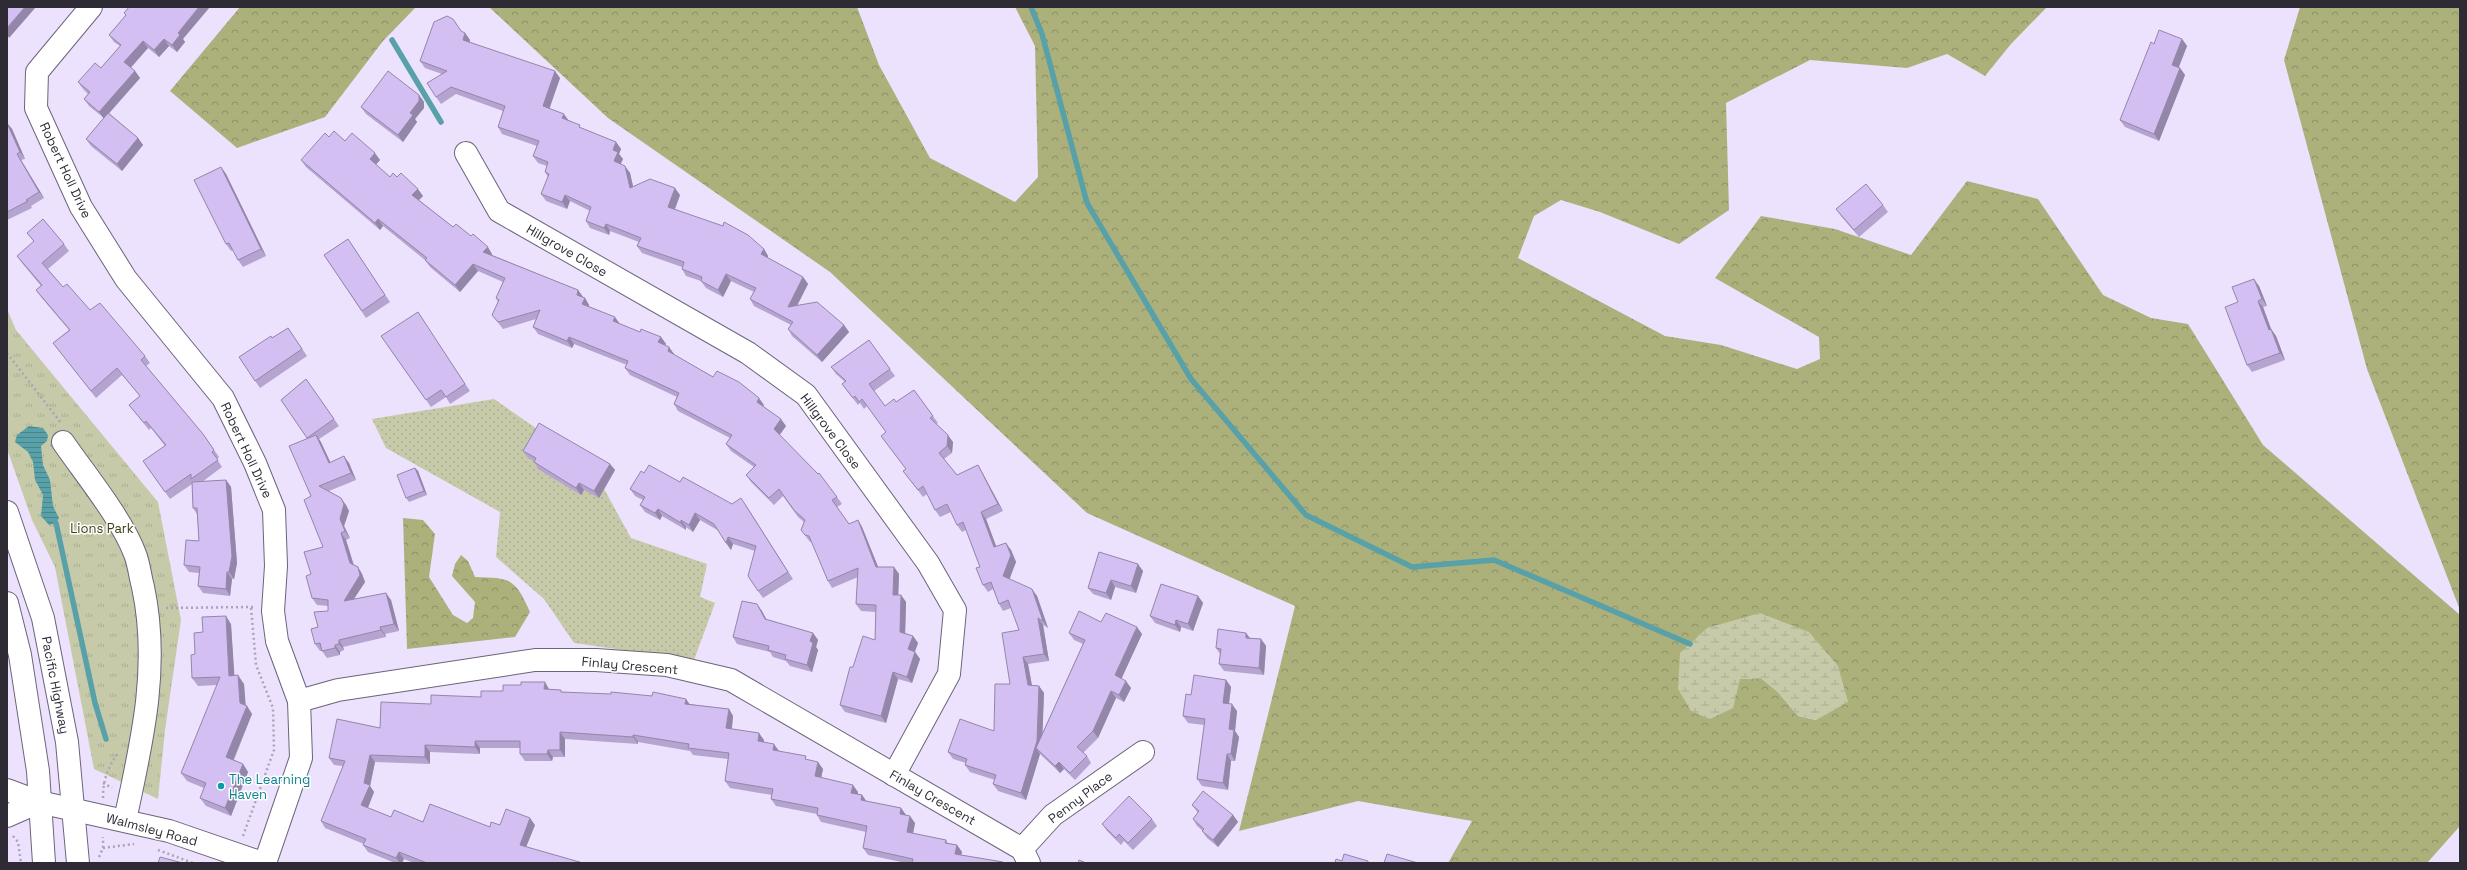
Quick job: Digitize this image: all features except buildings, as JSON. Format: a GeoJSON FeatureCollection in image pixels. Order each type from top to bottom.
{"type":"FeatureCollection","features":[{"type":"Feature","properties":{"kind":"street","name":"Robert Holl Drive"},"geometry":{"type":"LineString","coordinates":[[91,7],[37,72],[36,108],[81,207],[126,279],[223,398],[236,421],[274,510],[276,566],[273,611],[277,641],[299,701],[301,758],[265,863]]}},
{"type":"Feature","properties":{"kind":"street","name":"Hillgrove Close"},"geometry":{"type":"LineString","coordinates":[[466,153],[499,211],[748,353],[806,395],[928,564],[955,610],[949,674],[894,775]]}},
{"type":"Feature","properties":{"kind":"street"},"geometry":{"type":"LineString","coordinates":[[63,442],[115,518],[136,554],[147,609],[151,658],[147,709],[126,820]]}},
{"type":"Feature","properties":{"kind":"street","name":"Pacific Highway"},"geometry":{"type":"LineString","coordinates":[[7,512],[43,618],[67,742],[74,809],[89,862]]}},
{"type":"Feature","properties":{"kind":"street"},"geometry":{"type":"LineString","coordinates":[[7,603],[20,655],[38,771],[44,863]]}},
{"type":"Feature","properties":{"kind":"street","name":"Finlay Crescent"},"geometry":{"type":"LineString","coordinates":[[299,701],[338,690],[534,660],[596,660],[667,665],[731,680],[894,775],[1026,856]]}},
{"type":"Feature","properties":{"kind":"street","name":"Penny Place"},"geometry":{"type":"LineString","coordinates":[[1026,856],[1053,815],[1143,752]]}},
{"type":"Feature","properties":{"kind":"street","name":"Walmsley Road"},"geometry":{"type":"LineString","coordinates":[[7,790],[39,802],[126,820],[169,831],[262,863]]}},
{"type":"Feature","properties":{"kind":"street"},"geometry":{"type":"LineString","coordinates":[[7,816],[39,802]]}},
{"type":"Feature","properties":{"kind":"path"},"geometry":{"type":"LineString","coordinates":[[235,836],[243,838],[274,750],[273,708],[256,665],[251,607]]}},
{"type":"Feature","properties":{"kind":"path"},"geometry":{"type":"LineString","coordinates":[[147,609],[251,607],[273,611]]}},
{"type":"Feature","properties":{"kind":"path"},"geometry":{"type":"LineString","coordinates":[[13,836],[18,842],[20,863]]}},
{"type":"Feature","properties":{"kind":"path"},"geometry":{"type":"LineString","coordinates":[[89,862],[99,854],[103,848],[140,844]]}},
{"type":"Feature","properties":{"kind":"path"},"geometry":{"type":"LineString","coordinates":[[153,849],[193,863]]}},
{"type":"Feature","properties":{"kind":"green space"},"geometry":{"type":"Polygon","coordinates":[[[240,7],[416,7],[383,41],[325,117],[237,148],[170,91],[240,7]]]}},
{"type":"Feature","properties":{"kind":"green space"},"geometry":{"type":"Polygon","coordinates":[[[489,7],[857,7],[879,65],[930,158],[1015,202],[1038,177],[1035,46],[1015,7],[2047,7],[2011,44],[1985,76],[1947,54],[1907,68],[1810,60],[1726,103],[1729,210],[1679,244],[1600,212],[1561,200],[1534,216],[1518,258],[1665,336],[1721,345],[1797,369],[1820,359],[1819,337],[1715,278],[1761,216],[1835,229],[1911,255],[1967,181],[2038,199],[2103,295],[2151,318],[2188,324],[2263,445],[2460,615],[2460,826],[2427,863],[1448,863],[1472,821],[1358,801],[1239,831],[1295,606],[1087,513],[830,272],[608,118],[489,7]],[[1838,666],[1740,679],[1761,678],[1778,692],[1798,716],[1816,720],[1838,666]]]}},
{"type":"Feature","properties":{"kind":"green space"},"geometry":{"type":"Polygon","coordinates":[[[2300,7],[2460,7],[2460,610],[2367,369],[2284,60],[2300,7]]]}},
{"type":"Feature","properties":{"kind":"green space","name":"Lions Park"},"geometry":{"type":"Polygon","coordinates":[[[7,309],[16,330],[158,502],[181,620],[165,730],[158,799],[94,769],[55,567],[32,520],[7,449],[7,309]]]}},
{"type":"Feature","properties":{"kind":"green space"},"geometry":{"type":"Polygon","coordinates":[[[494,399],[592,467],[631,538],[707,564],[700,597],[715,603],[694,660],[574,643],[544,599],[496,557],[500,512],[386,448],[372,419],[494,399]]]}},
{"type":"Feature","properties":{"kind":"green space"},"geometry":{"type":"Polygon","coordinates":[[[403,518],[423,520],[435,534],[429,577],[453,615],[467,623],[473,618],[475,602],[452,576],[455,564],[461,555],[468,561],[475,577],[497,578],[510,582],[515,586],[520,592],[530,612],[515,637],[407,649],[403,518]]]}},
{"type":"Feature","properties":{"kind":"green space"},"geometry":{"type":"Polygon","coordinates":[[[1760,613],[1809,632],[1838,666],[1848,702],[1816,720],[1798,716],[1778,692],[1761,678],[1740,679],[1733,708],[1710,719],[1691,711],[1678,689],[1680,653],[1707,628],[1760,613]]]}},
{"type":"Feature","properties":{"kind":"shaded area"},"geometry":{"type":"Polygon","coordinates":[[[29,426],[43,428],[48,435],[47,441],[41,446],[43,465],[50,480],[53,506],[59,518],[56,523],[49,525],[41,516],[43,495],[35,480],[33,462],[28,452],[15,442],[17,435],[29,426]]]}},
{"type":"Feature","properties":{"kind":"waterway"},"geometry":{"type":"LineString","coordinates":[[1031,7],[1042,34],[1087,203],[1191,379],[1306,515],[1412,567],[1494,560],[1690,644]]}},
{"type":"Feature","properties":{"kind":"waterway"},"geometry":{"type":"LineString","coordinates":[[392,40],[441,122]]}},
{"type":"Feature","properties":{"kind":"waterway"},"geometry":{"type":"LineString","coordinates":[[56,523],[95,703],[106,739]]}},
{"type":"Feature","properties":{"kind":"place","name":"The Learning Haven"},"geometry":{"type":"Point","coordinates":[221,786]}}]}
